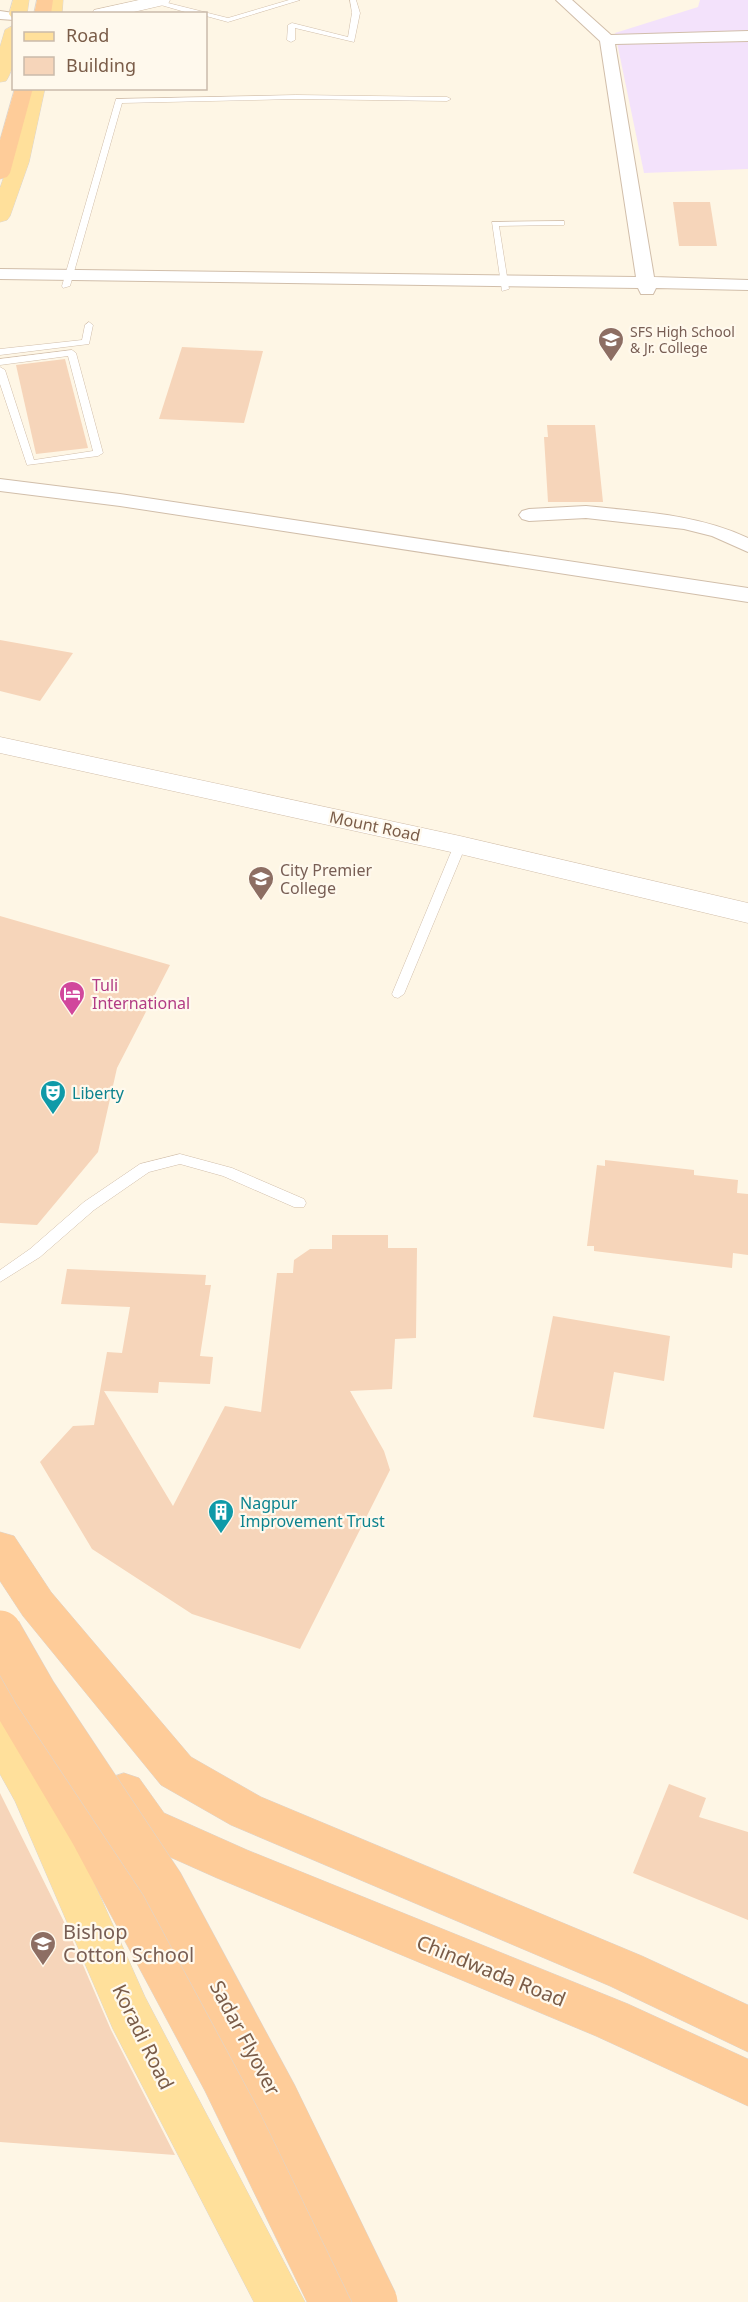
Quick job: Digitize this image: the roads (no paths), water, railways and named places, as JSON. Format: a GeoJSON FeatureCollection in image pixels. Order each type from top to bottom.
{"type":"FeatureCollection","features":[{"type":"Feature","properties":{"kind":"highway"},"geometry":{"type":"LineString","coordinates":[[0,133],[13,90]]}},
{"type":"Feature","properties":{"kind":"highway"},"geometry":{"type":"LineString","coordinates":[[0,173],[23,90]]}},
{"type":"Feature","properties":{"kind":"highway"},"geometry":{"type":"LineString","coordinates":[[0,1548],[37,1604],[176,1771],[246,1812],[626,1971],[748,2029]]}},
{"type":"Feature","properties":{"kind":"highway","name":"Sadar Flyover"},"geometry":{"type":"LineString","coordinates":[[0,1632],[35,1693],[162,1884],[276,2096],[376,2302]]}},
{"type":"Feature","properties":{"kind":"highway","name":"Chindwada Road"},"geometry":{"type":"LineString","coordinates":[[0,1636],[28,1652],[149,1827],[232,1864],[612,2020],[748,2083]]}},
{"type":"Feature","properties":{"kind":"highway"},"geometry":{"type":"LineString","coordinates":[[0,1684],[88,1830],[221,2075],[333,2302]]}},
{"type":"Feature","properties":{"kind":"main road"},"geometry":{"type":"LineString","coordinates":[[0,77],[8,35]]}},
{"type":"Feature","properties":{"kind":"main road"},"geometry":{"type":"LineString","coordinates":[[0,216],[19,162],[36,90]]}},
{"type":"Feature","properties":{"kind":"main road","name":"Koradi Road"},"geometry":{"type":"LineString","coordinates":[[0,1735],[32,1789],[129,2013],[280,2302]]}},
{"type":"Feature","properties":{"kind":"street"},"geometry":{"type":"LineString","coordinates":[[563,0],[607,40],[646,286]]}},
{"type":"Feature","properties":{"kind":"street"},"geometry":{"type":"LineString","coordinates":[[109,12],[159,1]]}},
{"type":"Feature","properties":{"kind":"street"},"geometry":{"type":"LineString","coordinates":[[607,40],[748,36]]}},
{"type":"Feature","properties":{"kind":"street"},"geometry":{"type":"LineString","coordinates":[[0,274],[67,280],[748,285]]}},
{"type":"Feature","properties":{"kind":"street"},"geometry":{"type":"LineString","coordinates":[[0,286],[67,280]]}},
{"type":"Feature","properties":{"kind":"street"},"geometry":{"type":"LineString","coordinates":[[646,286],[748,292]]}},
{"type":"Feature","properties":{"kind":"street"},"geometry":{"type":"LineString","coordinates":[[0,485],[120,500],[748,595]]}},
{"type":"Feature","properties":{"kind":"street"},"geometry":{"type":"LineString","coordinates":[[529,515],[586,512],[686,523],[719,532],[748,546]]}},
{"type":"Feature","properties":{"kind":"street"},"geometry":{"type":"LineString","coordinates":[[0,727],[140,756],[748,894]]}},
{"type":"Feature","properties":{"kind":"street","name":"Mount Road"},"geometry":{"type":"LineString","coordinates":[[0,745],[460,845],[748,914]]}},
{"type":"Feature","properties":{"kind":"lane"},"geometry":{"type":"LineString","coordinates":[[207,15],[228,20],[297,0]]}},
{"type":"Feature","properties":{"kind":"lane"},"geometry":{"type":"LineString","coordinates":[[291,40],[292,25],[351,40],[356,13],[353,0]]}},
{"type":"Feature","properties":{"kind":"lane"},"geometry":{"type":"LineString","coordinates":[[159,1],[197,12]]}},
{"type":"Feature","properties":{"kind":"lane"},"geometry":{"type":"LineString","coordinates":[[67,280],[119,101],[296,97],[447,99]]}},
{"type":"Feature","properties":{"kind":"lane"},"geometry":{"type":"LineString","coordinates":[[504,284],[495,224],[561,223]]}},
{"type":"Feature","properties":{"kind":"lane"},"geometry":{"type":"LineString","coordinates":[[0,352],[86,342],[89,325]]}},
{"type":"Feature","properties":{"kind":"lane"},"geometry":{"type":"LineString","coordinates":[[0,362],[72,353],[98,453],[30,463],[4,394],[0,370]]}},
{"type":"Feature","properties":{"kind":"lane"},"geometry":{"type":"LineString","coordinates":[[398,994],[460,845]]}},
{"type":"Feature","properties":{"kind":"lane"},"geometry":{"type":"LineString","coordinates":[[0,1277],[35,1253],[88,1206],[135,1174],[145,1168],[180,1159],[227,1172],[298,1203]]}},
{"type":"Feature","properties":{"kind":"place","name":"SFS High School & Jr. College"},"geometry":{"type":"Point","coordinates":[611,363]}},
{"type":"Feature","properties":{"kind":"place","name":"City Premier College"},"geometry":{"type":"Point","coordinates":[261,902]}},
{"type":"Feature","properties":{"kind":"place","name":"Tuli International"},"geometry":{"type":"Point","coordinates":[72,1017]}},
{"type":"Feature","properties":{"kind":"place","name":"Liberty"},"geometry":{"type":"Point","coordinates":[53,1116]}},
{"type":"Feature","properties":{"kind":"place","name":"Nagpur Improvement Trust"},"geometry":{"type":"Point","coordinates":[221,1535]}},
{"type":"Feature","properties":{"kind":"place","name":"Bishop Cotton School"},"geometry":{"type":"Point","coordinates":[43,1967]}}]}
